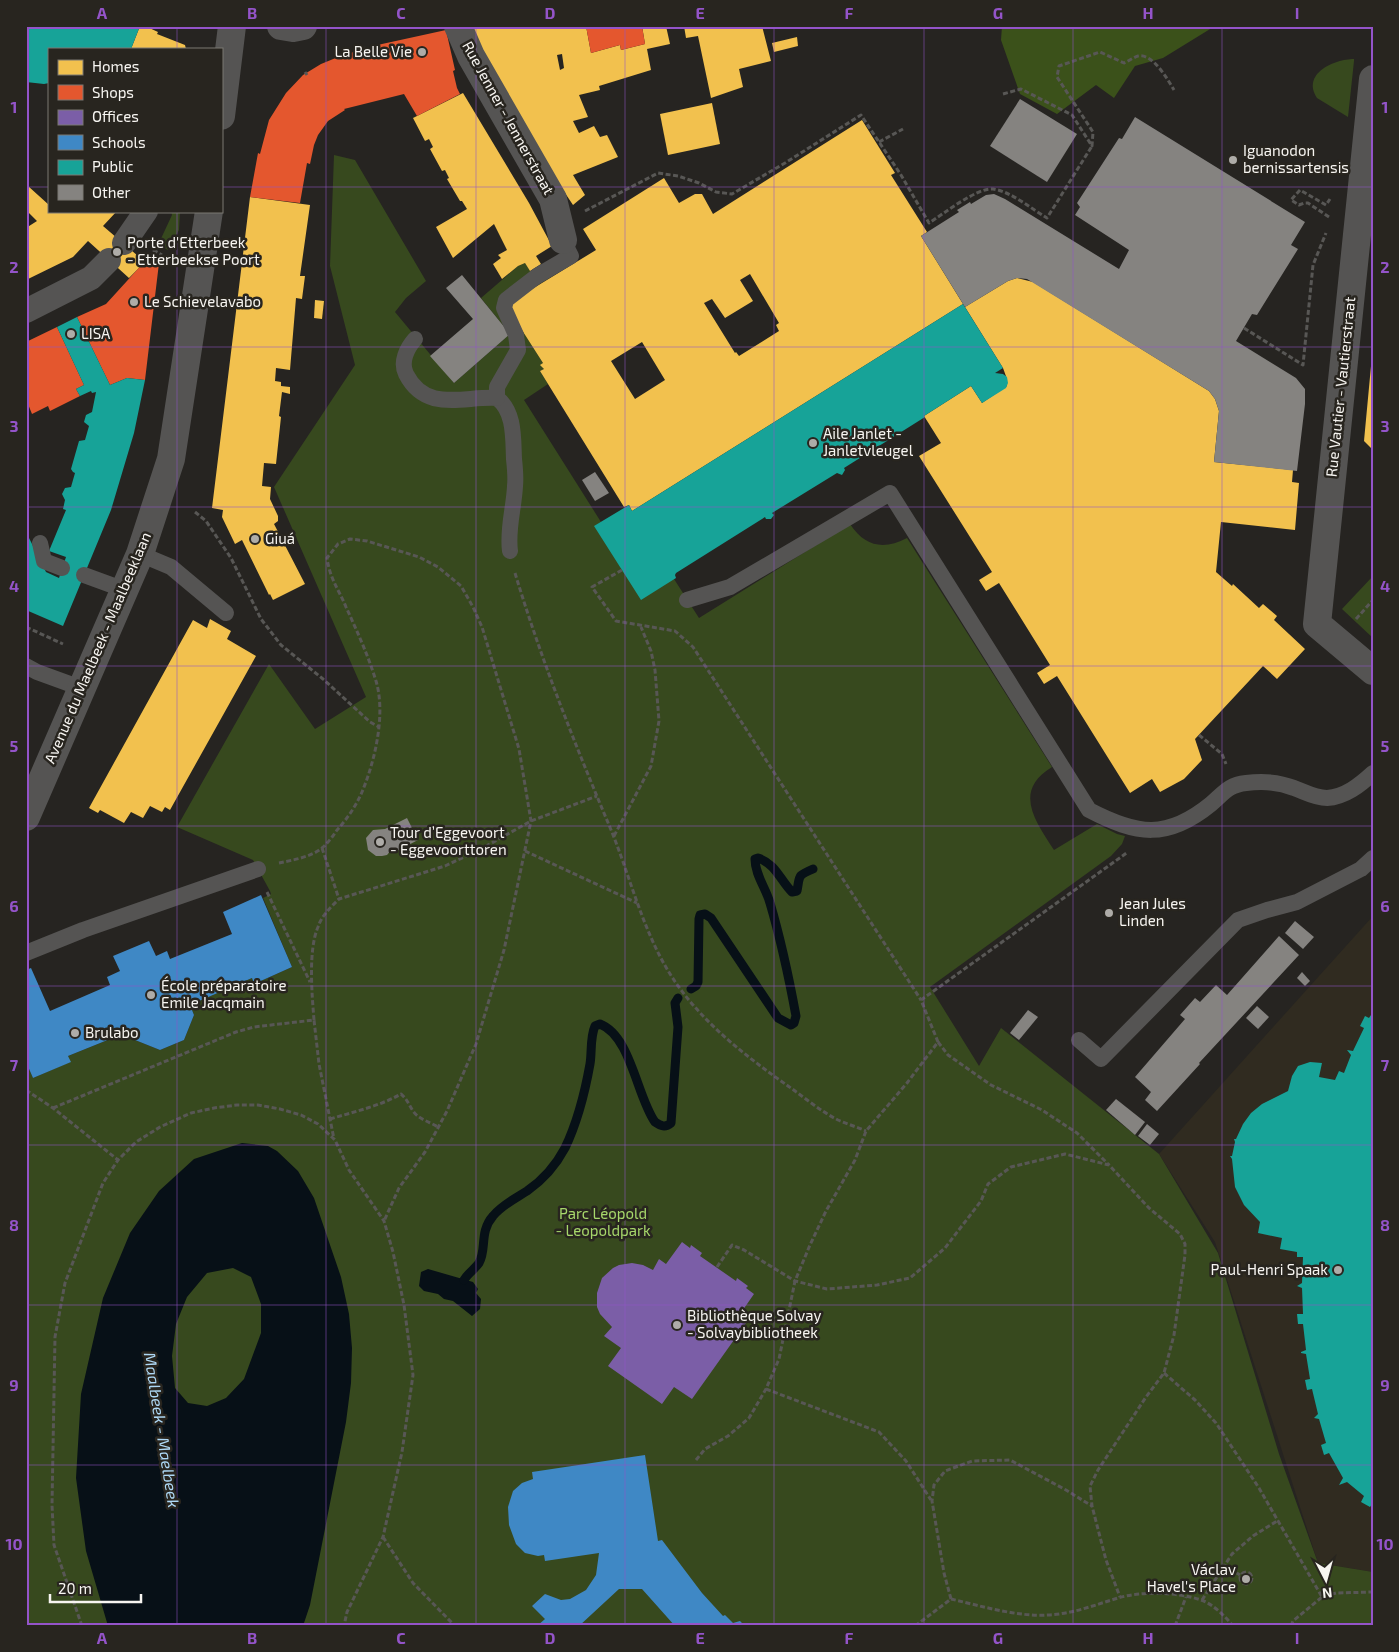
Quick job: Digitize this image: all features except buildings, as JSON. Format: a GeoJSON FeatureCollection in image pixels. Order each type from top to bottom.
{"type":"FeatureCollection","features":[{"type":"Feature","properties":{"kind":"street"},"geometry":{"type":"LineString","coordinates":[[222,108],[232,26]]}},
{"type":"Feature","properties":{"kind":"street"},"geometry":{"type":"LineString","coordinates":[[281,26],[293,28],[303,26]]}},
{"type":"Feature","properties":{"kind":"street","name":"Rue Jenner - Jennerstraat"},"geometry":{"type":"LineString","coordinates":[[458,26],[471,56],[553,199],[561,232]]}},
{"type":"Feature","properties":{"kind":"street","name":"Rue Vautier - Vautierstraat"},"geometry":{"type":"LineString","coordinates":[[1373,79],[1317,624],[1373,671]]}},
{"type":"Feature","properties":{"kind":"street"},"geometry":{"type":"LineString","coordinates":[[26,310],[91,278],[116,252],[145,212]]}},
{"type":"Feature","properties":{"kind":"street","name":"Avenue du Maelbeek - Maalbeeklaan"},"geometry":{"type":"LineString","coordinates":[[26,817],[140,554],[171,459],[209,212]]}},
{"type":"Feature","properties":{"kind":"lane"},"geometry":{"type":"LineString","coordinates":[[497,398],[497,387],[518,350],[516,335],[504,308],[506,300],[537,276],[571,256],[561,232]]}},
{"type":"Feature","properties":{"kind":"lane"},"geometry":{"type":"LineString","coordinates":[[415,339],[407,349],[404,368],[411,384],[424,394],[448,401],[497,398],[504,403],[510,416],[513,430],[516,484],[509,529],[510,551]]}},
{"type":"Feature","properties":{"kind":"lane"},"geometry":{"type":"LineString","coordinates":[[687,600],[730,587],[890,493],[1089,810],[1127,827],[1157,830],[1176,826],[1193,818],[1228,788],[1238,784],[1271,782],[1310,795],[1327,798],[1342,794],[1358,786],[1373,773]]}},
{"type":"Feature","properties":{"kind":"lane"},"geometry":{"type":"LineString","coordinates":[[40,543],[44,561],[62,568]]}},
{"type":"Feature","properties":{"kind":"lane"},"geometry":{"type":"LineString","coordinates":[[140,554],[171,567],[226,613]]}},
{"type":"Feature","properties":{"kind":"lane"},"geometry":{"type":"LineString","coordinates":[[84,575],[125,590]]}},
{"type":"Feature","properties":{"kind":"lane"},"geometry":{"type":"LineString","coordinates":[[26,666],[81,688]]}},
{"type":"Feature","properties":{"kind":"lane"},"geometry":{"type":"LineString","coordinates":[[1079,1040],[1101,1059],[1238,920],[1297,902],[1361,869],[1373,858]]}},
{"type":"Feature","properties":{"kind":"lane"},"geometry":{"type":"LineString","coordinates":[[26,953],[84,930],[258,869]]}},
{"type":"Feature","properties":{"kind":"path"},"geometry":{"type":"LineString","coordinates":[[561,232],[658,173],[678,176],[716,192],[732,194],[860,115],[929,223],[980,190],[991,188],[1002,191],[1047,218],[1092,146],[1093,132],[1057,77],[1059,66],[1100,52],[1124,64],[1138,56],[1145,56],[1161,69],[1174,90]]}},
{"type":"Feature","properties":{"kind":"path"},"geometry":{"type":"LineString","coordinates":[[1003,94],[1021,89],[1072,115],[1092,146]]}},
{"type":"Feature","properties":{"kind":"path"},"geometry":{"type":"LineString","coordinates":[[879,142],[903,129]]}},
{"type":"Feature","properties":{"kind":"path"},"geometry":{"type":"LineString","coordinates":[[1332,218],[1308,203],[1299,205],[1291,200],[1300,190],[1326,205],[1334,194]]}},
{"type":"Feature","properties":{"kind":"path"},"geometry":{"type":"LineString","coordinates":[[1244,328],[1303,365],[1313,265],[1329,226]]}},
{"type":"Feature","properties":{"kind":"path"},"geometry":{"type":"LineString","coordinates":[[156,252],[162,255]]}},
{"type":"Feature","properties":{"kind":"path"},"geometry":{"type":"LineString","coordinates":[[195,512],[206,521],[231,558],[261,619],[281,645],[323,679],[370,722],[379,727]]}},
{"type":"Feature","properties":{"kind":"path"},"geometry":{"type":"LineString","coordinates":[[258,869],[304,856],[322,848],[349,815],[362,793],[371,767],[380,717],[377,684],[370,662],[330,573],[327,558],[331,550],[338,544],[350,539],[367,541],[419,557],[438,567],[461,586],[482,627],[519,749],[531,821],[504,950],[476,1044],[425,1152],[399,1188],[384,1221]]}},
{"type":"Feature","properties":{"kind":"path"},"geometry":{"type":"LineString","coordinates":[[510,551],[523,599],[561,708],[614,836],[648,932],[664,963],[682,990],[706,1020],[746,1055],[836,1119],[866,1131]]}},
{"type":"Feature","properties":{"kind":"path"},"geometry":{"type":"LineString","coordinates":[[622,570],[592,588],[616,621],[675,631],[693,646],[921,1000],[938,1042],[948,1055],[991,1085],[1042,1110],[1077,1133],[1149,1208],[1180,1234],[1184,1244],[1185,1255],[1174,1335],[1164,1373],[1146,1396],[1098,1470],[1090,1486],[1092,1506],[1106,1560],[1120,1597]]}},
{"type":"Feature","properties":{"kind":"path"},"geometry":{"type":"LineString","coordinates":[[1355,621],[1373,600]]}},
{"type":"Feature","properties":{"kind":"path"},"geometry":{"type":"LineString","coordinates":[[614,836],[651,766],[659,721],[655,670],[651,651],[641,626]]}},
{"type":"Feature","properties":{"kind":"path"},"geometry":{"type":"LineString","coordinates":[[26,627],[63,644]]}},
{"type":"Feature","properties":{"kind":"path"},"geometry":{"type":"LineString","coordinates":[[1199,734],[1222,754],[1238,784]]}},
{"type":"Feature","properties":{"kind":"path"},"geometry":{"type":"LineString","coordinates":[[344,1626],[347,1612],[383,1536],[402,1452],[413,1375],[404,1305],[393,1252],[384,1221],[349,1170],[334,1140],[319,1064],[311,983],[317,928],[326,912],[339,899],[445,866],[481,849],[531,821],[597,796]]}},
{"type":"Feature","properties":{"kind":"path"},"geometry":{"type":"LineString","coordinates":[[921,1000],[1157,830]]}},
{"type":"Feature","properties":{"kind":"path"},"geometry":{"type":"LineString","coordinates":[[322,848],[339,899]]}},
{"type":"Feature","properties":{"kind":"path"},"geometry":{"type":"LineString","coordinates":[[524,851],[637,904]]}},
{"type":"Feature","properties":{"kind":"path"},"geometry":{"type":"LineString","coordinates":[[267,892],[311,983]]}},
{"type":"Feature","properties":{"kind":"path"},"geometry":{"type":"LineString","coordinates":[[53,1108],[236,1032],[254,1027],[314,1020]]}},
{"type":"Feature","properties":{"kind":"path"},"geometry":{"type":"LineString","coordinates":[[696,1460],[705,1449],[728,1436],[749,1418],[766,1389],[779,1359],[795,1281],[826,1211],[855,1160],[866,1131],[907,1084],[938,1042]]}},
{"type":"Feature","properties":{"kind":"path"},"geometry":{"type":"LineString","coordinates":[[26,1090],[53,1108],[118,1160]]}},
{"type":"Feature","properties":{"kind":"path"},"geometry":{"type":"LineString","coordinates":[[330,1118],[377,1105],[401,1094],[413,1112],[420,1118],[438,1126]]}},
{"type":"Feature","properties":{"kind":"path"},"geometry":{"type":"LineString","coordinates":[[82,1626],[54,1544],[52,1505],[55,1337],[65,1284],[103,1183],[118,1160],[136,1142],[160,1127],[191,1113],[214,1108],[258,1105],[280,1109],[301,1115],[318,1124],[334,1140]]}},
{"type":"Feature","properties":{"kind":"path"},"geometry":{"type":"LineString","coordinates":[[717,1267],[732,1244],[795,1281],[827,1289],[877,1285],[910,1278],[945,1248],[982,1201],[988,1184],[1011,1167],[1065,1154],[1108,1165]]}},
{"type":"Feature","properties":{"kind":"path"},"geometry":{"type":"LineString","coordinates":[[1164,1373],[1195,1400],[1216,1424],[1259,1488],[1322,1598]]}},
{"type":"Feature","properties":{"kind":"path"},"geometry":{"type":"LineString","coordinates":[[766,1389],[879,1432],[906,1461],[932,1501]]}},
{"type":"Feature","properties":{"kind":"path"},"geometry":{"type":"LineString","coordinates":[[951,1599],[944,1573],[932,1501],[934,1485],[945,1471],[972,1461],[1010,1460],[1092,1506]]}},
{"type":"Feature","properties":{"kind":"path"},"geometry":{"type":"LineString","coordinates":[[1202,1600],[1232,1554],[1254,1536],[1277,1521]]}},
{"type":"Feature","properties":{"kind":"path"},"geometry":{"type":"LineString","coordinates":[[383,1536],[413,1583],[455,1626]]}},
{"type":"Feature","properties":{"kind":"path"},"geometry":{"type":"LineString","coordinates":[[1224,1565],[1240,1575]]}},
{"type":"Feature","properties":{"kind":"path"},"geometry":{"type":"LineString","coordinates":[[1248,1572],[1252,1575],[1252,1581],[1249,1584],[1243,1584],[1239,1579],[1240,1575],[1248,1572]]}},
{"type":"Feature","properties":{"kind":"path"},"geometry":{"type":"LineString","coordinates":[[1291,1626],[1293,1621],[1322,1598],[1336,1594],[1373,1592]]}},
{"type":"Feature","properties":{"kind":"path"},"geometry":{"type":"LineString","coordinates":[[951,1599],[997,1611],[1048,1615],[1088,1608],[1120,1597],[1142,1594],[1170,1594],[1202,1600],[1223,1614],[1233,1626]]}},
{"type":"Feature","properties":{"kind":"path"},"geometry":{"type":"LineString","coordinates":[[1175,1626],[1186,1597]]}},
{"type":"Feature","properties":{"kind":"path"},"geometry":{"type":"LineString","coordinates":[[914,1626],[951,1599]]}},
{"type":"Feature","properties":{"kind":"shaded area"},"geometry":{"type":"Polygon","coordinates":[[[1373,916],[1373,1572],[1318,1563],[1215,1242],[1159,1154],[1373,916]]]}},
{"type":"Feature","properties":{"kind":"green space"},"geometry":{"type":"Polygon","coordinates":[[[1002,26],[1215,26],[1163,58],[1135,66],[1114,98],[1096,85],[1057,114],[1020,94],[1001,40],[1002,26]]]}},
{"type":"Feature","properties":{"kind":"green space"},"geometry":{"type":"Polygon","coordinates":[[[1354,59],[1348,117],[1317,98],[1313,89],[1313,82],[1316,75],[1329,65],[1354,59]]]}},
{"type":"Feature","properties":{"kind":"green space","name":"Parc Léopold - Leopoldpark"},"geometry":{"type":"Polygon","coordinates":[[[334,155],[355,160],[426,281],[406,298],[395,312],[454,383],[510,334],[481,298],[518,266],[525,263],[530,271],[554,275],[506,305],[543,363],[541,365],[544,369],[540,371],[548,384],[524,400],[601,522],[595,526],[674,579],[699,618],[850,524],[862,538],[876,544],[891,544],[907,538],[1052,767],[1040,776],[1033,786],[1030,796],[1035,818],[1054,850],[1097,824],[1125,836],[1122,844],[1111,856],[930,987],[979,1066],[1001,1028],[1159,1154],[1218,1253],[1279,1454],[1318,1563],[1373,1572],[1373,1626],[26,1626],[26,1062],[33,1078],[70,1062],[68,1056],[130,1031],[135,1040],[160,1050],[184,1040],[194,1015],[190,1005],[252,978],[254,984],[292,967],[263,898],[271,894],[270,891],[253,860],[177,827],[269,664],[315,729],[366,697],[274,487],[355,365],[330,266],[334,155]]]}},
{"type":"Feature","properties":{"kind":"green space"},"geometry":{"type":"Polygon","coordinates":[[[171,212],[180,212],[179,230],[168,250],[158,245],[172,215],[171,212]]]}},
{"type":"Feature","properties":{"kind":"green space"},"geometry":{"type":"Polygon","coordinates":[[[1373,576],[1373,638],[1342,609],[1373,576]]]}},
{"type":"Feature","properties":{"kind":"water","name":"Maalbeek - Maelbeek"},"geometry":{"type":"Polygon","coordinates":[[[242,1143],[268,1146],[277,1151],[298,1171],[314,1198],[341,1277],[349,1314],[352,1348],[351,1383],[346,1422],[310,1605],[303,1626],[108,1626],[86,1551],[76,1478],[81,1394],[103,1298],[130,1233],[159,1191],[194,1159],[242,1143]],[[233,1268],[207,1273],[187,1297],[176,1324],[172,1356],[175,1388],[188,1403],[207,1406],[226,1398],[244,1379],[261,1333],[261,1304],[251,1277],[233,1268]]]}},
{"type":"Feature","properties":{"kind":"water"},"geometry":{"type":"Polygon","coordinates":[[[428,1269],[473,1282],[478,1289],[476,1293],[481,1299],[480,1309],[472,1316],[453,1301],[444,1299],[438,1294],[424,1291],[419,1286],[421,1272],[428,1269]]]}},
{"type":"Feature","properties":{"kind":"waterway"},"geometry":{"type":"LineString","coordinates":[[691,989],[698,982],[699,919],[700,915],[705,914],[711,918],[778,1018],[791,1025],[794,1023],[796,1016],[788,973],[774,917],[755,865],[755,859],[758,858],[769,864],[792,892],[797,891],[799,879],[802,875],[813,869]]}},
{"type":"Feature","properties":{"kind":"waterway"},"geometry":{"type":"LineString","coordinates":[[464,1280],[479,1263],[483,1252],[486,1228],[493,1216],[544,1177],[565,1148],[577,1118],[583,1096],[595,1026],[600,1024],[611,1031],[619,1041],[655,1122],[663,1126],[671,1123],[678,1027],[675,1003],[678,998]]}},
{"type":"Feature","properties":{"kind":"place","name":"La Belle Vie"},"geometry":{"type":"Point","coordinates":[422,52]}},
{"type":"Feature","properties":{"kind":"place","name":"Iguanodon bernissartensis"},"geometry":{"type":"Point","coordinates":[1233,160]}},
{"type":"Feature","properties":{"kind":"place","name":"Porte d'Etterbeek - Etterbeekse Poort"},"geometry":{"type":"Point","coordinates":[117,252]}},
{"type":"Feature","properties":{"kind":"place","name":"Le Schievelavabo"},"geometry":{"type":"Point","coordinates":[134,302]}},
{"type":"Feature","properties":{"kind":"place","name":"LISA"},"geometry":{"type":"Point","coordinates":[71,334]}},
{"type":"Feature","properties":{"kind":"place","name":"Aile Janlet - Janletvleugel"},"geometry":{"type":"Point","coordinates":[813,443]}},
{"type":"Feature","properties":{"kind":"place","name":"Giuá"},"geometry":{"type":"Point","coordinates":[255,539]}},
{"type":"Feature","properties":{"kind":"place","name":"Tour d’Eggevoort - Eggevoorttoren"},"geometry":{"type":"Point","coordinates":[380,842]}},
{"type":"Feature","properties":{"kind":"place","name":"Jean Jules Linden"},"geometry":{"type":"Point","coordinates":[1109,913]}},
{"type":"Feature","properties":{"kind":"place","name":"École préparatoire Emile Jacqmain"},"geometry":{"type":"Point","coordinates":[151,995]}},
{"type":"Feature","properties":{"kind":"place","name":"Brulabo"},"geometry":{"type":"Point","coordinates":[75,1033]}},
{"type":"Feature","properties":{"kind":"place","name":"Paul-Henri Spaak"},"geometry":{"type":"Point","coordinates":[1338,1270]}},
{"type":"Feature","properties":{"kind":"place","name":"Bibliothèque Solvay - Solvaybibliotheek"},"geometry":{"type":"Point","coordinates":[677,1325]}},
{"type":"Feature","properties":{"kind":"place","name":"Václav Havel's Place"},"geometry":{"type":"Point","coordinates":[1246,1579]}}]}
